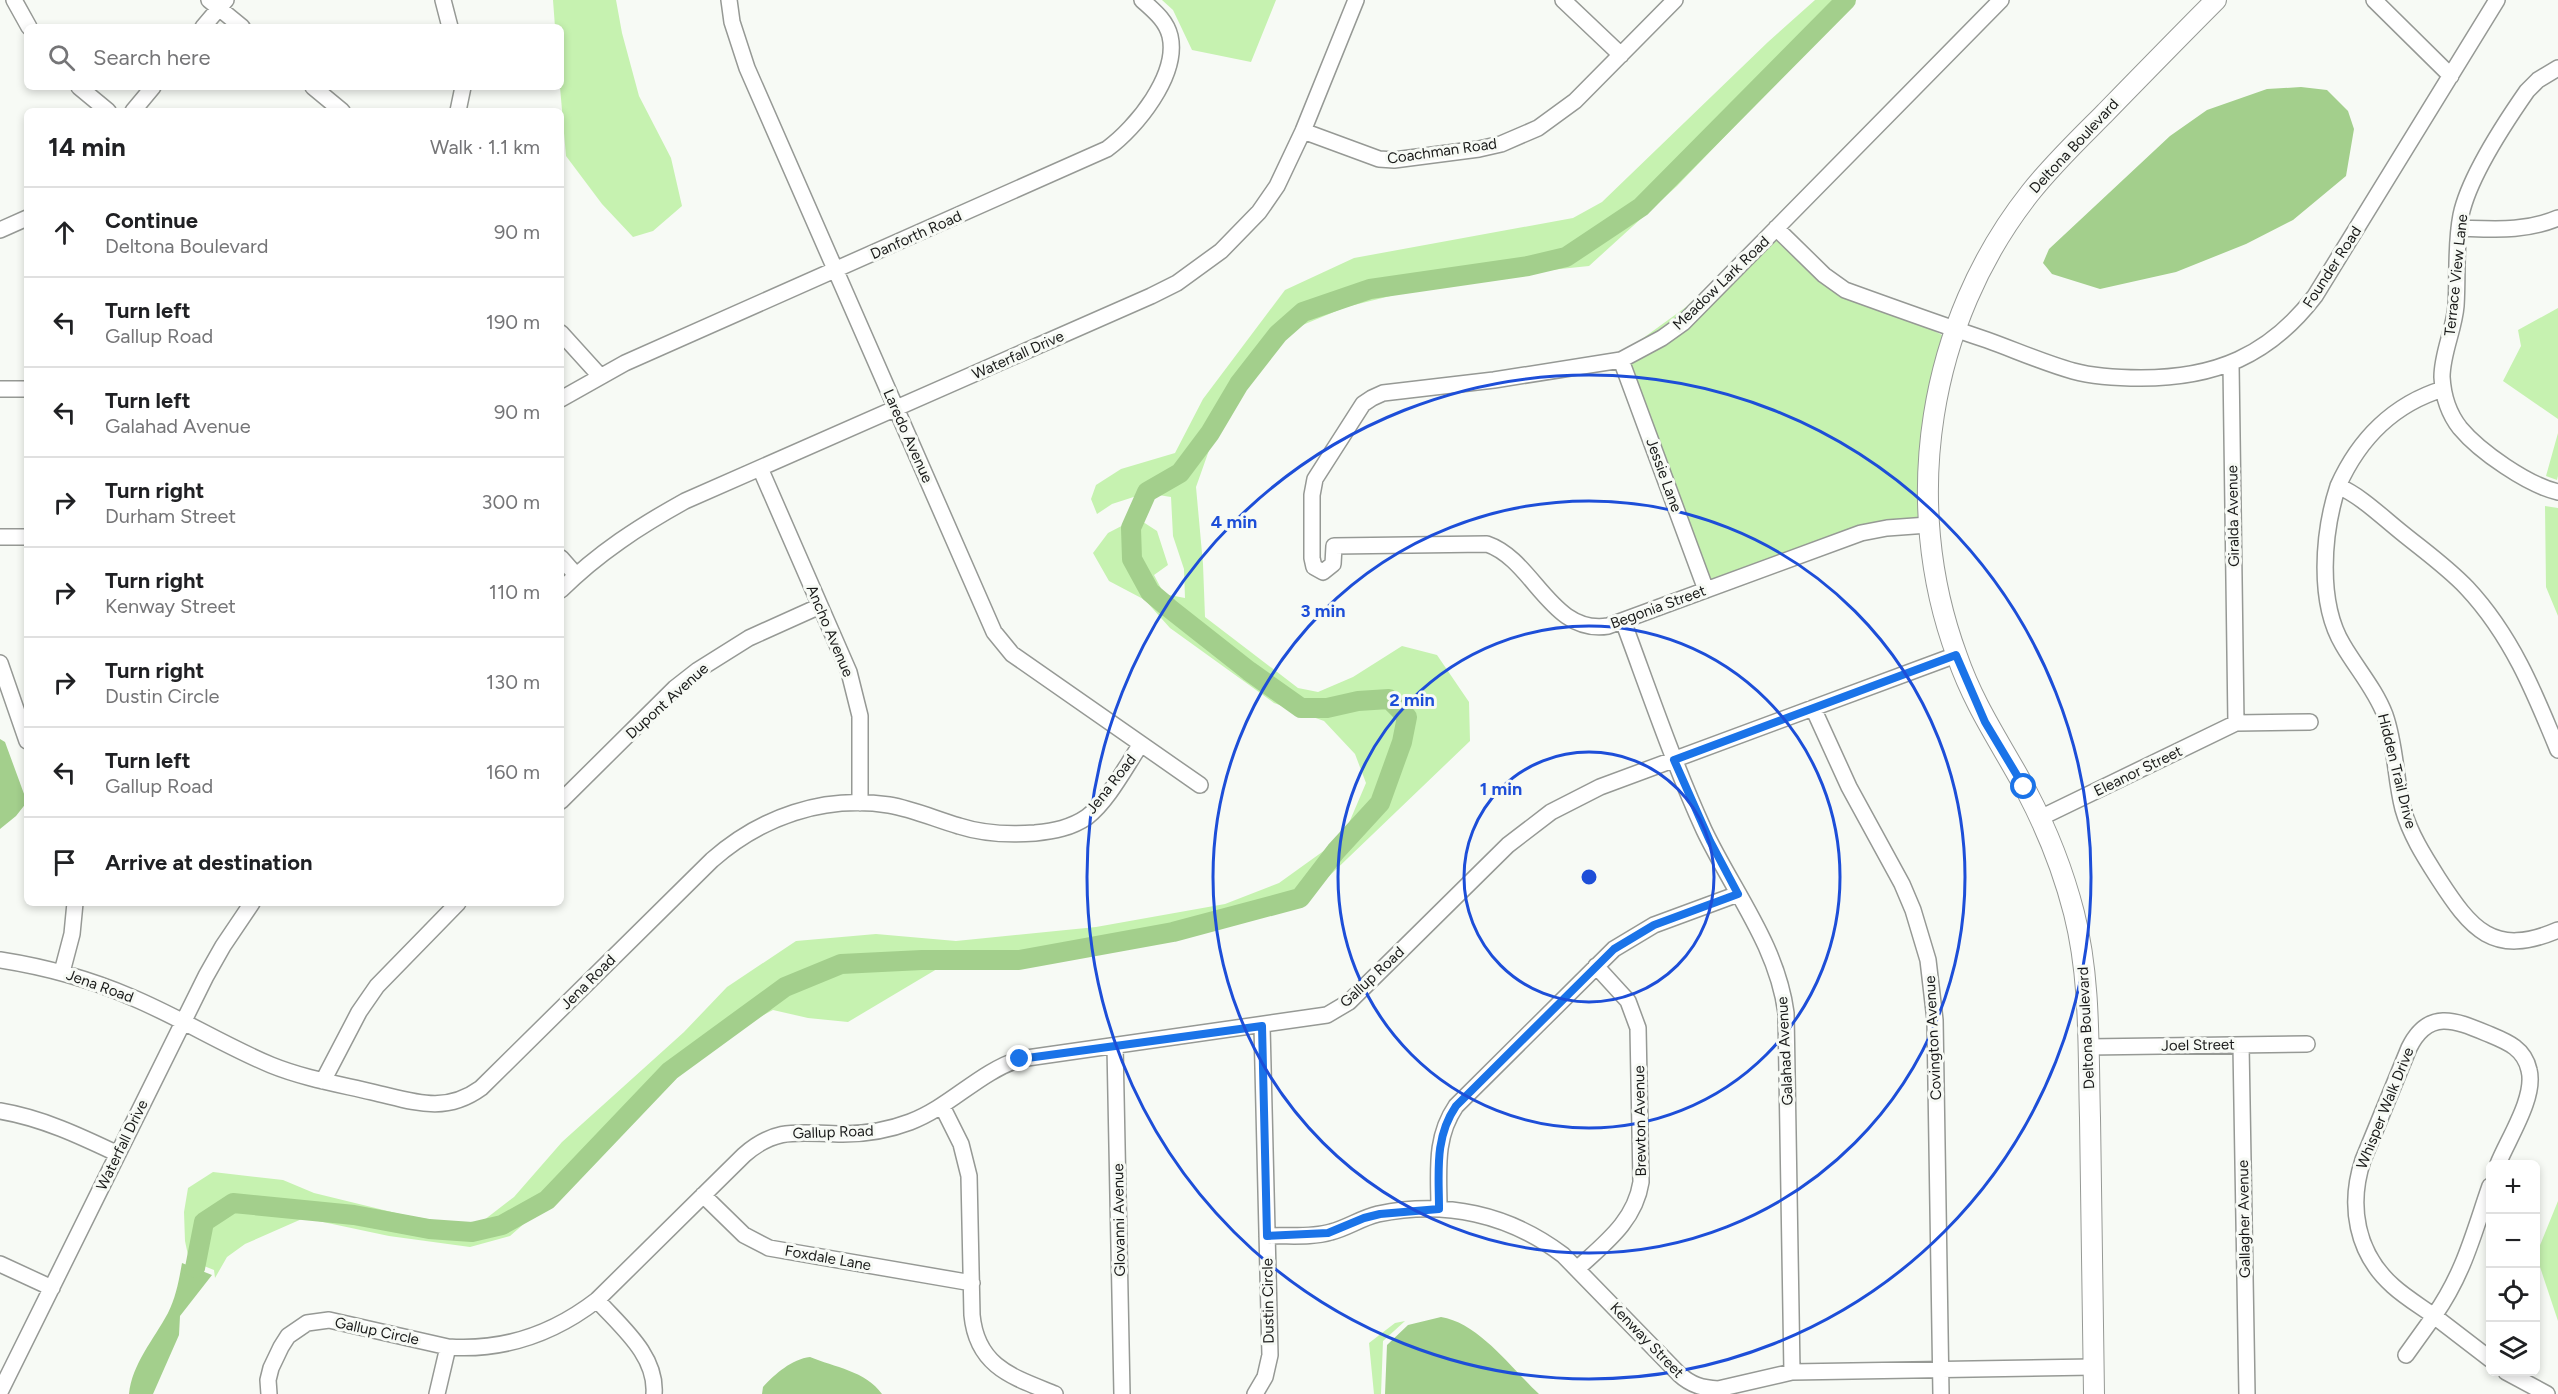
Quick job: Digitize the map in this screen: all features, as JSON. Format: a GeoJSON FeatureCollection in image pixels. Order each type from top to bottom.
{"type":"FeatureCollection","features":[{"type":"Feature","properties":{"kind":"main road","name":"Deltona Boulevard"},"geometry":{"type":"LineString","coordinates":[[2094,1394],[2086,985],[2075,915],[2066,882],[2040,818],[1985,722],[1956,655],[1938,591],[1928,525],[1928,465],[1937,393],[1954,329],[1974,282],[1992,249],[2030,192],[2053,166],[2216,0]]}},
{"type":"Feature","properties":{"kind":"street"},"geometry":{"type":"LineString","coordinates":[[14,0],[27,24]]}},
{"type":"Feature","properties":{"kind":"street"},"geometry":{"type":"LineString","coordinates":[[443,0],[449,24]]}},
{"type":"Feature","properties":{"kind":"street","name":"Laredo Avenue"},"geometry":{"type":"LineString","coordinates":[[729,0],[732,22],[747,68],[994,633],[1012,654],[1200,785]]}},
{"type":"Feature","properties":{"kind":"street","name":"Danforth Road"},"geometry":{"type":"LineString","coordinates":[[564,397],[600,376],[1092,158],[1121,139],[1149,105],[1170,58],[1170,36],[1166,25],[1142,0]]}},
{"type":"Feature","properties":{"kind":"street","name":"Waterfall Drive"},"geometry":{"type":"LineString","coordinates":[[564,587],[624,537],[685,501],[1151,296],[1201,267],[1240,234],[1259,212],[1281,178],[1304,131],[1356,0]]}},
{"type":"Feature","properties":{"kind":"street"},"geometry":{"type":"LineString","coordinates":[[1563,0],[1621,55]]}},
{"type":"Feature","properties":{"kind":"street","name":"Coachman Road"},"geometry":{"type":"LineString","coordinates":[[1304,131],[1379,159],[1394,160],[1490,146],[1520,137],[1557,116],[1675,0]]}},
{"type":"Feature","properties":{"kind":"street","name":"Meadow Lark Road"},"geometry":{"type":"LineString","coordinates":[[1323,572],[1314,567],[1312,558],[1312,495],[1315,479],[1363,404],[1383,393],[1494,380],[1621,360],[1662,339],[1683,323],[2001,0]]}},
{"type":"Feature","properties":{"kind":"street"},"geometry":{"type":"LineString","coordinates":[[2374,0],[2451,76]]}},
{"type":"Feature","properties":{"kind":"street","name":"Founder Road"},"geometry":{"type":"LineString","coordinates":[[1776,228],[1824,275],[1845,290],[2072,371],[2117,378],[2184,376],[2231,363],[2271,341],[2287,328],[2315,296],[2498,0]]}},
{"type":"Feature","properties":{"kind":"street"},"geometry":{"type":"LineString","coordinates":[[205,24],[218,3],[239,24]]}},
{"type":"Feature","properties":{"kind":"street","name":"Terrace View Lane"},"geometry":{"type":"LineString","coordinates":[[2558,68],[2538,80],[2519,103],[2466,197],[2459,228],[2456,307],[2444,362],[2443,389],[2452,416],[2470,439],[2534,484],[2558,492]]}},
{"type":"Feature","properties":{"kind":"street"},"geometry":{"type":"LineString","coordinates":[[83,90],[104,108]]}},
{"type":"Feature","properties":{"kind":"street"},"geometry":{"type":"LineString","coordinates":[[136,108],[150,90]]}},
{"type":"Feature","properties":{"kind":"street"},"geometry":{"type":"LineString","coordinates":[[317,90],[338,108]]}},
{"type":"Feature","properties":{"kind":"street"},"geometry":{"type":"LineString","coordinates":[[459,108],[462,90]]}},
{"type":"Feature","properties":{"kind":"street"},"geometry":{"type":"LineString","coordinates":[[2459,228],[2507,230],[2527,228],[2558,218]]}},
{"type":"Feature","properties":{"kind":"street"},"geometry":{"type":"LineString","coordinates":[[0,230],[24,219]]}},
{"type":"Feature","properties":{"kind":"street"},"geometry":{"type":"LineString","coordinates":[[564,336],[600,376]]}},
{"type":"Feature","properties":{"kind":"street","name":"Jessie Lane"},"geometry":{"type":"LineString","coordinates":[[1621,360],[1706,590]]}},
{"type":"Feature","properties":{"kind":"street","name":"Giralda Avenue"},"geometry":{"type":"LineString","coordinates":[[2231,363],[2236,723]]}},
{"type":"Feature","properties":{"kind":"street"},"geometry":{"type":"LineString","coordinates":[[0,389],[24,388]]}},
{"type":"Feature","properties":{"kind":"street","name":"Hidden Trail Drive"},"geometry":{"type":"LineString","coordinates":[[2443,389],[2424,395],[2394,411],[2365,440],[2338,486],[2328,524],[2326,548],[2327,600],[2330,615],[2343,646],[2366,678],[2385,716],[2391,736],[2400,795],[2412,834],[2462,914],[2482,932],[2510,941],[2524,941],[2558,930]]}},
{"type":"Feature","properties":{"kind":"street","name":"Ancho Avenue"},"geometry":{"type":"LineString","coordinates":[[760,468],[849,672],[855,693],[861,739],[860,803]]}},
{"type":"Feature","properties":{"kind":"street"},"geometry":{"type":"LineString","coordinates":[[2338,486],[2357,497],[2445,568],[2483,606],[2523,668],[2558,750]]}},
{"type":"Feature","properties":{"kind":"street","name":"Begonia Street"},"geometry":{"type":"LineString","coordinates":[[1323,572],[1334,564],[1334,546],[1487,544],[1507,554],[1569,619],[1591,627],[1608,626],[1861,533],[1887,528],[1928,525]]}},
{"type":"Feature","properties":{"kind":"street"},"geometry":{"type":"LineString","coordinates":[[0,537],[24,537]]}},
{"type":"Feature","properties":{"kind":"street"},"geometry":{"type":"LineString","coordinates":[[564,561],[576,575]]}},
{"type":"Feature","properties":{"kind":"street","name":"Dupont Avenue"},"geometry":{"type":"LineString","coordinates":[[564,798],[675,688],[698,670],[749,638],[820,606]]}},
{"type":"Feature","properties":{"kind":"street","name":"Galahad Avenue"},"geometry":{"type":"LineString","coordinates":[[1623,621],[1674,760],[1705,832],[1778,971],[1786,1013],[1792,1372]]}},
{"type":"Feature","properties":{"kind":"street","name":"Gallup Road"},"geometry":{"type":"LineString","coordinates":[[448,1347],[485,1347],[528,1339],[562,1324],[597,1300],[754,1146],[777,1135],[805,1131],[844,1134],[876,1131],[909,1123],[942,1107],[1006,1063],[1020,1059],[1316,1018],[1340,1009],[1490,861],[1528,829],[1582,796],[1956,655]]}},
{"type":"Feature","properties":{"kind":"street"},"geometry":{"type":"LineString","coordinates":[[0,663],[24,732]]}},
{"type":"Feature","properties":{"kind":"street","name":"Covington Avenue"},"geometry":{"type":"LineString","coordinates":[[1813,708],[1848,787],[1902,884],[1913,910],[1928,960],[1935,1020],[1941,1394]]}},
{"type":"Feature","properties":{"kind":"street","name":"Eleanor Street"},"geometry":{"type":"LineString","coordinates":[[2040,818],[2236,723],[2310,722]]}},
{"type":"Feature","properties":{"kind":"street","name":"Jena Road"},"geometry":{"type":"LineString","coordinates":[[0,960],[63,972],[132,997],[290,1072],[429,1104],[447,1104],[472,1095],[730,845],[759,826],[790,813],[860,803],[909,810],[980,831],[1020,834],[1055,831],[1076,824],[1098,806],[1141,744]]}},
{"type":"Feature","properties":{"kind":"street"},"geometry":{"type":"LineString","coordinates":[[1439,1209],[1439,1145],[1448,1118],[1456,1106],[1614,949],[1654,925],[1738,894]]}},
{"type":"Feature","properties":{"kind":"street"},"geometry":{"type":"LineString","coordinates":[[63,972],[72,934],[75,906]]}},
{"type":"Feature","properties":{"kind":"street","name":"Waterfall Drive"},"geometry":{"type":"LineString","coordinates":[[0,1392],[223,946],[250,906]]}},
{"type":"Feature","properties":{"kind":"street"},"geometry":{"type":"LineString","coordinates":[[323,1081],[359,1012],[377,986],[455,906]]}},
{"type":"Feature","properties":{"kind":"street","name":"Brewton Avenue"},"geometry":{"type":"LineString","coordinates":[[1578,1268],[1629,1217],[1636,1204],[1641,1182],[1638,1028],[1628,1001],[1596,966]]}},
{"type":"Feature","properties":{"kind":"street","name":"Whisper Walk Drive"},"geometry":{"type":"LineString","coordinates":[[2486,1356],[2394,1287],[2376,1268],[2362,1242],[2355,1208],[2355,1192],[2363,1160],[2409,1047],[2413,1039],[2427,1026],[2437,1021],[2457,1021],[2512,1044],[2525,1060],[2530,1082],[2529,1093],[2500,1160]]}},
{"type":"Feature","properties":{"kind":"street","name":"Dustin Circle"},"geometry":{"type":"LineString","coordinates":[[1255,1394],[1265,1377],[1270,1355],[1262,1026]]}},
{"type":"Feature","properties":{"kind":"street","name":"Joel Street"},"geometry":{"type":"LineString","coordinates":[[2088,1047],[2307,1044]]}},
{"type":"Feature","properties":{"kind":"street","name":"Gallagher Avenue"},"geometry":{"type":"LineString","coordinates":[[2241,1045],[2247,1394]]}},
{"type":"Feature","properties":{"kind":"street","name":"Glovanni Avenue"},"geometry":{"type":"LineString","coordinates":[[1115,1046],[1122,1394]]}},
{"type":"Feature","properties":{"kind":"street"},"geometry":{"type":"LineString","coordinates":[[942,1107],[967,1161],[973,1323],[976,1337],[991,1362],[1012,1377],[1055,1394]]}},
{"type":"Feature","properties":{"kind":"street"},"geometry":{"type":"LineString","coordinates":[[0,1111],[39,1120],[72,1132],[118,1154]]}},
{"type":"Feature","properties":{"kind":"street","name":"Foxdale Lane"},"geometry":{"type":"LineString","coordinates":[[703,1195],[744,1235],[769,1248],[972,1284]]}},
{"type":"Feature","properties":{"kind":"street"},"geometry":{"type":"LineString","coordinates":[[2406,1355],[2451,1291],[2464,1266],[2486,1198]]}},
{"type":"Feature","properties":{"kind":"street","name":"Kenway Street"},"geometry":{"type":"LineString","coordinates":[[1267,1236],[1328,1233],[1380,1214],[1439,1209],[1465,1211],[1507,1221],[1545,1241],[1578,1268],[1679,1374],[1696,1386],[1718,1389],[1792,1372],[2093,1367]]}},
{"type":"Feature","properties":{"kind":"street"},"geometry":{"type":"LineString","coordinates":[[0,1264],[52,1288]]}},
{"type":"Feature","properties":{"kind":"street"},"geometry":{"type":"LineString","coordinates":[[597,1300],[640,1349],[652,1374],[654,1394]]}},
{"type":"Feature","properties":{"kind":"street","name":"Gallup Circle"},"geometry":{"type":"LineString","coordinates":[[269,1394],[268,1380],[271,1368],[281,1347],[288,1336],[307,1323],[329,1320],[448,1347]]}},
{"type":"Feature","properties":{"kind":"street"},"geometry":{"type":"LineString","coordinates":[[437,1394],[448,1347]]}},
{"type":"Feature","properties":{"kind":"street"},"geometry":{"type":"LineString","coordinates":[[2515,1376],[2547,1394]]}},
{"type":"Feature","properties":{"kind":"shaded area"},"geometry":{"type":"Polygon","coordinates":[[[553,0],[616,0],[622,33],[639,96],[671,158],[682,206],[653,231],[633,237],[602,204],[566,156],[564,108],[562,108],[560,90],[564,90],[564,24],[555,24],[553,0]]]}},
{"type":"Feature","properties":{"kind":"shaded area"},"geometry":{"type":"Polygon","coordinates":[[[1162,0],[1276,0],[1251,62],[1192,50],[1173,10],[1162,0]]]}},
{"type":"Feature","properties":{"kind":"shaded area"},"geometry":{"type":"Polygon","coordinates":[[[1815,0],[1856,0],[1677,186],[1589,266],[1455,280],[1346,307],[1281,334],[1224,408],[1196,487],[1205,617],[1298,688],[1318,692],[1353,677],[1402,646],[1437,655],[1469,702],[1470,741],[1295,906],[1250,920],[1119,942],[942,966],[848,1022],[808,1018],[773,1010],[714,1041],[573,1181],[510,1236],[470,1247],[389,1236],[304,1218],[245,1244],[227,1257],[215,1278],[214,1270],[189,1260],[185,1241],[184,1212],[188,1188],[213,1172],[283,1180],[314,1193],[404,1215],[475,1227],[514,1197],[562,1142],[684,1032],[727,987],[796,941],[876,934],[956,941],[1096,927],[1225,904],[1279,883],[1343,837],[1366,783],[1355,754],[1324,721],[1274,703],[1170,628],[1145,600],[1109,581],[1093,553],[1108,533],[1137,518],[1157,531],[1168,565],[1154,575],[1164,594],[1185,598],[1184,569],[1173,536],[1171,497],[1146,493],[1112,504],[1097,514],[1091,499],[1096,485],[1121,469],[1175,453],[1203,399],[1285,290],[1354,258],[1573,218],[1602,202],[1768,42],[1815,0]]]}},
{"type":"Feature","properties":{"kind":"shaded area"},"geometry":{"type":"Polygon","coordinates":[[[2301,87],[2327,90],[2348,111],[2354,129],[2346,176],[2293,220],[2246,244],[2176,272],[2100,289],[2052,274],[2043,263],[2049,249],[2170,136],[2207,110],[2267,89],[2301,87]]]}},
{"type":"Feature","properties":{"kind":"shaded area"},"geometry":{"type":"Polygon","coordinates":[[[1773,226],[1840,297],[1911,319],[1946,337],[1923,524],[1858,539],[1704,597],[1617,357],[1686,307],[1773,226]]]}},
{"type":"Feature","properties":{"kind":"shaded area"},"geometry":{"type":"Polygon","coordinates":[[[2558,308],[2558,419],[2503,381],[2521,346],[2518,330],[2558,308]]]}},
{"type":"Feature","properties":{"kind":"shaded area"},"geometry":{"type":"Polygon","coordinates":[[[2558,433],[2558,476],[2557,480],[2546,476],[2558,433]]]}},
{"type":"Feature","properties":{"kind":"shaded area"},"geometry":{"type":"Polygon","coordinates":[[[2545,506],[2558,508],[2558,616],[2546,587],[2545,506]]]}},
{"type":"Feature","properties":{"kind":"shaded area"},"geometry":{"type":"Polygon","coordinates":[[[0,739],[5,742],[24,794],[24,806],[0,829],[0,739]]]}},
{"type":"Feature","properties":{"kind":"shaded area"},"geometry":{"type":"Polygon","coordinates":[[[2558,1201],[2558,1321],[2540,1267],[2540,1245],[2558,1201]]]}},
{"type":"Feature","properties":{"kind":"shaded area"},"geometry":{"type":"Polygon","coordinates":[[[182,1263],[212,1275],[180,1316],[179,1335],[153,1394],[129,1394],[134,1372],[171,1307],[182,1263]]]}},
{"type":"Feature","properties":{"kind":"shaded area"},"geometry":{"type":"Polygon","coordinates":[[[1441,1317],[1455,1321],[1482,1337],[1539,1394],[1385,1394],[1387,1345],[1408,1325],[1441,1317]]]}},
{"type":"Feature","properties":{"kind":"shaded area"},"geometry":{"type":"Polygon","coordinates":[[[1405,1321],[1383,1341],[1381,1394],[1374,1394],[1369,1343],[1395,1323],[1405,1321]]]}},
{"type":"Feature","properties":{"kind":"shaded area"},"geometry":{"type":"Polygon","coordinates":[[[810,1357],[859,1375],[882,1394],[762,1394],[763,1387],[778,1372],[790,1364],[810,1357]]]}},
{"type":"Feature","properties":{"kind":"waterway"},"geometry":{"type":"LineString","coordinates":[[195,1268],[204,1222],[233,1203],[354,1215],[429,1229],[472,1232],[502,1225],[547,1200],[670,1071],[785,987],[841,964],[922,960],[1019,960],[1173,932],[1300,898],[1336,851],[1380,803],[1402,742],[1407,717],[1389,699],[1358,701],[1327,708],[1301,708],[1249,671],[1150,592],[1132,559],[1131,528],[1147,492],[1180,473],[1210,433],[1239,384],[1278,334],[1303,312],[1370,289],[1528,266],[1566,257],[1641,207],[1846,0]]}},
{"type":"Feature","properties":{"kind":"route"},"geometry":{"type":"LineString","coordinates":[[1020,1059],[1262,1026],[1267,1236],[1328,1233],[1380,1214],[1439,1209],[1439,1145],[1442,1131],[1456,1106],[1614,949],[1654,925],[1738,894],[1710,841],[1674,760],[1956,655],[1985,722],[2024,787]]}}]}
